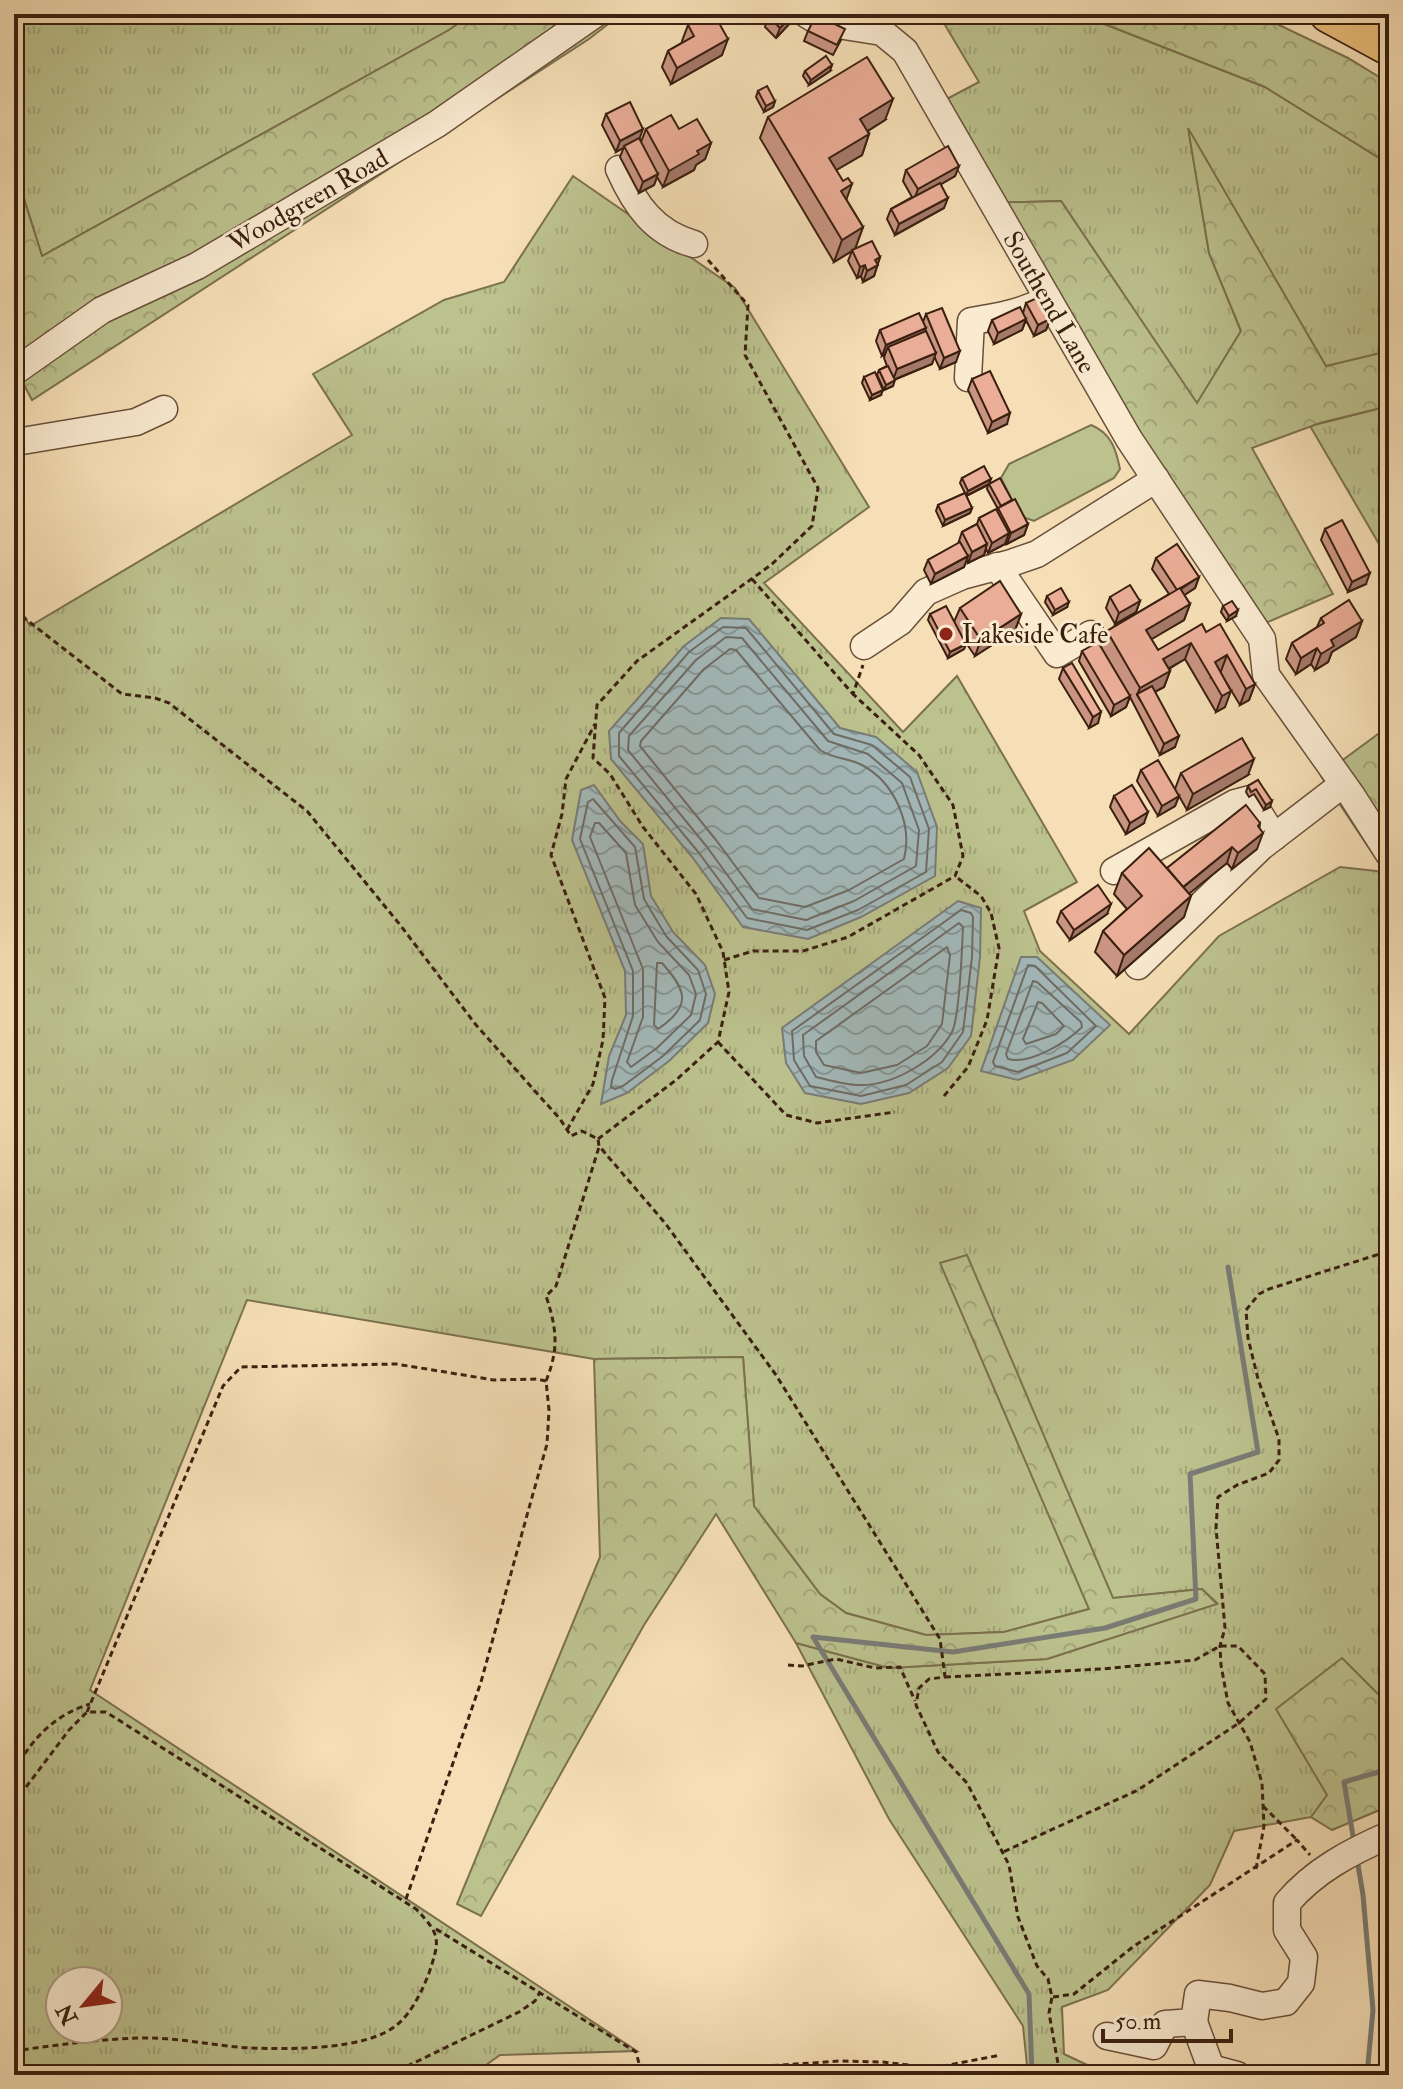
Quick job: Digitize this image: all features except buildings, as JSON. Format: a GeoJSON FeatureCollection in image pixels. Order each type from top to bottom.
{"type":"FeatureCollection","features":[{"type":"Feature","properties":{"kind":"highway"},"geometry":{"type":"LineString","coordinates":[[1328,14],[1389,47]]}},
{"type":"Feature","properties":{"kind":"street","name":"Woodgreen Road"},"geometry":{"type":"LineString","coordinates":[[14,372],[102,310],[197,266],[437,124],[595,14]]}},
{"type":"Feature","properties":{"kind":"street","name":"Southend Lane"},"geometry":{"type":"LineString","coordinates":[[806,14],[819,22],[882,32],[905,51],[1129,439],[1262,639],[1266,675],[1343,784]]}},
{"type":"Feature","properties":{"kind":"street"},"geometry":{"type":"LineString","coordinates":[[619,169],[640,209],[649,218],[677,239],[694,244]]}},
{"type":"Feature","properties":{"kind":"street"},"geometry":{"type":"LineString","coordinates":[[968,378],[971,321],[1026,310],[1048,299]]}},
{"type":"Feature","properties":{"kind":"street"},"geometry":{"type":"LineString","coordinates":[[14,437],[16,442],[136,422],[164,409]]}},
{"type":"Feature","properties":{"kind":"street"},"geometry":{"type":"LineString","coordinates":[[864,646],[900,622],[926,592],[962,576],[1037,554],[1156,479]]}},
{"type":"Feature","properties":{"kind":"street"},"geometry":{"type":"LineString","coordinates":[[997,566],[1057,654],[1091,634]]}},
{"type":"Feature","properties":{"kind":"street"},"geometry":{"type":"LineString","coordinates":[[1138,966],[1274,837],[1343,784],[1389,854]]}},
{"type":"Feature","properties":{"kind":"street"},"geometry":{"type":"LineString","coordinates":[[1114,871],[1235,803],[1250,799],[1274,837]]}},
{"type":"Feature","properties":{"kind":"street"},"geometry":{"type":"LineString","coordinates":[[1237,2075],[1211,2068],[1194,2022],[1198,1994],[1262,2006],[1286,2002],[1301,1983],[1304,1957],[1287,1930],[1287,1903],[1304,1883],[1356,1852]]}},
{"type":"Feature","properties":{"kind":"street"},"geometry":{"type":"LineString","coordinates":[[1107,2036],[1154,2046],[1165,2024],[1194,2022]]}},
{"type":"Feature","properties":{"kind":"path"},"geometry":{"type":"LineString","coordinates":[[598,1139],[676,1080],[718,1042],[729,992],[723,952],[696,894],[643,827],[610,774],[593,758],[597,705],[637,661],[752,579],[812,526],[818,488],[745,355],[748,305],[694,244]]}},
{"type":"Feature","properties":{"kind":"path"},"geometry":{"type":"LineString","coordinates":[[724,960],[753,951],[803,951],[848,937],[955,876],[963,856],[953,805],[919,755],[853,694],[752,579]]}},
{"type":"Feature","properties":{"kind":"path"},"geometry":{"type":"LineString","coordinates":[[14,610],[122,694],[169,703],[307,811],[401,926],[476,1025],[571,1136],[582,1131],[598,1139]]}},
{"type":"Feature","properties":{"kind":"path"},"geometry":{"type":"LineString","coordinates":[[853,694],[863,670],[864,646]]}},
{"type":"Feature","properties":{"kind":"path"},"geometry":{"type":"LineString","coordinates":[[567,1130],[593,1084],[603,1040],[605,998],[551,855],[562,814],[566,779],[596,721]]}},
{"type":"Feature","properties":{"kind":"path"},"geometry":{"type":"LineString","coordinates":[[944,1096],[968,1067],[987,1020],[999,948],[991,913],[981,896],[955,876]]}},
{"type":"Feature","properties":{"kind":"path"},"geometry":{"type":"LineString","coordinates":[[718,1042],[786,1115],[817,1123],[895,1112]]}},
{"type":"Feature","properties":{"kind":"path"},"geometry":{"type":"LineString","coordinates":[[405,1902],[481,1682],[547,1444],[549,1410],[546,1381],[556,1358],[555,1322],[546,1296],[556,1286],[599,1146],[598,1139]]}},
{"type":"Feature","properties":{"kind":"path"},"geometry":{"type":"LineString","coordinates":[[599,1146],[665,1223],[776,1375],[940,1639],[945,1677]]}},
{"type":"Feature","properties":{"kind":"path"},"geometry":{"type":"LineString","coordinates":[[1256,1869],[1264,1826],[1262,1783],[1250,1742],[1228,1703],[1221,1665],[1220,1646],[1225,1628],[1216,1528],[1218,1497],[1237,1485],[1269,1473],[1279,1460],[1279,1439],[1258,1379],[1248,1338],[1246,1310],[1259,1294],[1389,1251]]}},
{"type":"Feature","properties":{"kind":"path"},"geometry":{"type":"LineString","coordinates":[[14,1803],[69,1730],[87,1712],[223,1386],[241,1367],[396,1364],[494,1380],[546,1381]]}},
{"type":"Feature","properties":{"kind":"path"},"geometry":{"type":"LineString","coordinates":[[916,1705],[919,1688],[929,1679],[1195,1660],[1220,1646],[1238,1646],[1265,1674],[1266,1699],[1239,1723],[1138,1790],[1003,1852]]}},
{"type":"Feature","properties":{"kind":"path"},"geometry":{"type":"LineString","coordinates":[[788,1665],[802,1666],[836,1659],[875,1668],[900,1667],[938,1752],[967,1783],[1009,1865],[1018,1917],[1037,1966],[1048,1979],[1052,1997],[1049,2013],[1060,2075]]}},
{"type":"Feature","properties":{"kind":"path"},"geometry":{"type":"LineString","coordinates":[[14,1771],[24,1753],[48,1725],[73,1709],[90,1704]]}},
{"type":"Feature","properties":{"kind":"path"},"geometry":{"type":"LineString","coordinates":[[87,1712],[106,1712],[416,1909],[436,1929],[636,2052],[640,2067]]}},
{"type":"Feature","properties":{"kind":"path"},"geometry":{"type":"LineString","coordinates":[[1263,1806],[1297,1840],[1356,1852]]}},
{"type":"Feature","properties":{"kind":"path"},"geometry":{"type":"LineString","coordinates":[[1052,1997],[1074,1994],[1134,1946],[1297,1840]]}},
{"type":"Feature","properties":{"kind":"path"},"geometry":{"type":"LineString","coordinates":[[14,2051],[141,2038],[249,2048],[337,2045],[374,2037],[395,2027],[408,2014],[426,1980],[438,1947],[436,1929]]}},
{"type":"Feature","properties":{"kind":"path"},"geometry":{"type":"LineString","coordinates":[[389,2075],[519,2012],[535,2001],[540,1992]]}},
{"type":"Feature","properties":{"kind":"path"},"geometry":{"type":"LineString","coordinates":[[614,2075],[640,2067],[738,2068],[840,2061],[933,2068],[1001,2055]]}},
{"type":"Feature","properties":{"kind":"path"},"geometry":{"type":"LineString","coordinates":[[660,2067],[663,2075]]}},
{"type":"Feature","properties":{"kind":"path"},"geometry":{"type":"LineString","coordinates":[[42,2075],[50,2075]]}},
{"type":"Feature","properties":{"kind":"green space"},"geometry":{"type":"Polygon","coordinates":[[[14,14],[472,14],[449,30],[42,256],[14,167],[14,14]]]}},
{"type":"Feature","properties":{"kind":"green space"},"geometry":{"type":"Polygon","coordinates":[[[472,14],[621,14],[589,39],[32,400],[14,366],[14,167],[42,256],[449,30],[472,14]]]}},
{"type":"Feature","properties":{"kind":"green space"},"geometry":{"type":"Polygon","coordinates":[[[951,14],[1079,14],[1265,87],[1389,164],[1389,351],[1326,367],[1189,131],[1209,253],[1241,331],[1197,404],[1061,201],[983,203],[926,110],[979,82],[945,25],[951,14]]]}},
{"type":"Feature","properties":{"kind":"green space"},"geometry":{"type":"Polygon","coordinates":[[[1079,14],[1256,14],[1348,58],[1389,83],[1389,164],[1265,87],[1079,14]]]}},
{"type":"Feature","properties":{"kind":"green space"},"geometry":{"type":"Polygon","coordinates":[[[1188,128],[1326,366],[1389,351],[1389,406],[1320,423],[1252,448],[1333,594],[1247,631],[983,203],[1061,201],[1197,403],[1241,331],[1209,253],[1188,128]]]}},
{"type":"Feature","properties":{"kind":"green space"},"geometry":{"type":"Polygon","coordinates":[[[573,176],[735,288],[869,507],[764,583],[903,732],[957,676],[1077,882],[1024,911],[1040,951],[1129,1034],[1219,936],[1340,867],[1385,872],[1389,889],[1389,1806],[1332,1830],[1311,1817],[1234,1831],[1210,1885],[1108,1990],[1062,2007],[1064,2054],[1102,2072],[1102,2075],[1028,2075],[1023,2026],[889,1819],[796,1643],[889,1668],[1047,1659],[1217,1603],[1202,1589],[1114,1598],[1089,1609],[1004,1632],[926,1635],[846,1613],[820,1594],[754,1506],[743,1357],[594,1359],[247,1300],[90,1690],[637,2051],[500,2055],[472,2075],[14,2075],[14,598],[30,626],[352,435],[313,374],[444,300],[504,282],[573,176]]]}},
{"type":"Feature","properties":{"kind":"green space"},"geometry":{"type":"Polygon","coordinates":[[[1389,406],[1389,561],[1310,426],[1389,406]]]}},
{"type":"Feature","properties":{"kind":"green space"},"geometry":{"type":"Polygon","coordinates":[[[1091,425],[1108,437],[1114,448],[1120,469],[1114,478],[1034,521],[1020,516],[1001,478],[1009,464],[1091,425]]]}},
{"type":"Feature","properties":{"kind":"green space"},"geometry":{"type":"Polygon","coordinates":[[[1389,726],[1389,871],[1385,872],[1321,776],[1389,726]]]}},
{"type":"Feature","properties":{"kind":"green space"},"geometry":{"type":"Polygon","coordinates":[[[967,1255],[1113,1598],[1202,1589],[1217,1604],[1047,1659],[889,1668],[796,1643],[716,1514],[644,1625],[481,1916],[457,1904],[600,1557],[594,1359],[743,1357],[754,1506],[820,1594],[846,1613],[926,1635],[1004,1632],[1089,1609],[940,1263],[967,1255]]]}},
{"type":"Feature","properties":{"kind":"green space"},"geometry":{"type":"Polygon","coordinates":[[[1342,1658],[1389,1705],[1389,1806],[1332,1830],[1311,1817],[1327,1795],[1276,1709],[1342,1658]]]}},
{"type":"Feature","properties":{"kind":"water"},"geometry":{"type":"Polygon","coordinates":[[[721,618],[749,619],[840,728],[876,737],[917,772],[937,827],[935,876],[861,917],[808,939],[743,927],[693,858],[611,759],[609,731],[684,646],[721,618]]]}},
{"type":"Feature","properties":{"kind":"water"},"geometry":{"type":"Polygon","coordinates":[[[594,785],[621,822],[643,844],[651,896],[673,932],[705,965],[715,994],[708,1023],[669,1061],[627,1093],[601,1104],[609,1056],[626,1015],[625,971],[572,840],[581,790],[594,785]]]}},
{"type":"Feature","properties":{"kind":"water"},"geometry":{"type":"Polygon","coordinates":[[[958,901],[981,908],[980,957],[971,1036],[948,1068],[909,1093],[861,1104],[805,1093],[786,1063],[782,1028],[958,901]]]}},
{"type":"Feature","properties":{"kind":"water"},"geometry":{"type":"Polygon","coordinates":[[[1021,957],[1037,957],[1110,1025],[1073,1060],[1018,1080],[981,1071],[1021,957]]]}},
{"type":"Feature","properties":{"kind":"waterway"},"geometry":{"type":"LineString","coordinates":[[1032,2075],[1029,1994],[813,1637],[953,1652],[1105,1628],[1196,1599],[1190,1474],[1258,1452],[1228,1267]]}},
{"type":"Feature","properties":{"kind":"waterway"},"geometry":{"type":"LineString","coordinates":[[1354,1842],[1344,1782],[1389,1769]]}},
{"type":"Feature","properties":{"kind":"waterway"},"geometry":{"type":"LineString","coordinates":[[1357,1859],[1373,2010],[1367,2075]]}},
{"type":"Feature","properties":{"kind":"place","name":"Lakeside Cafe"},"geometry":{"type":"Point","coordinates":[946,634]}}]}
